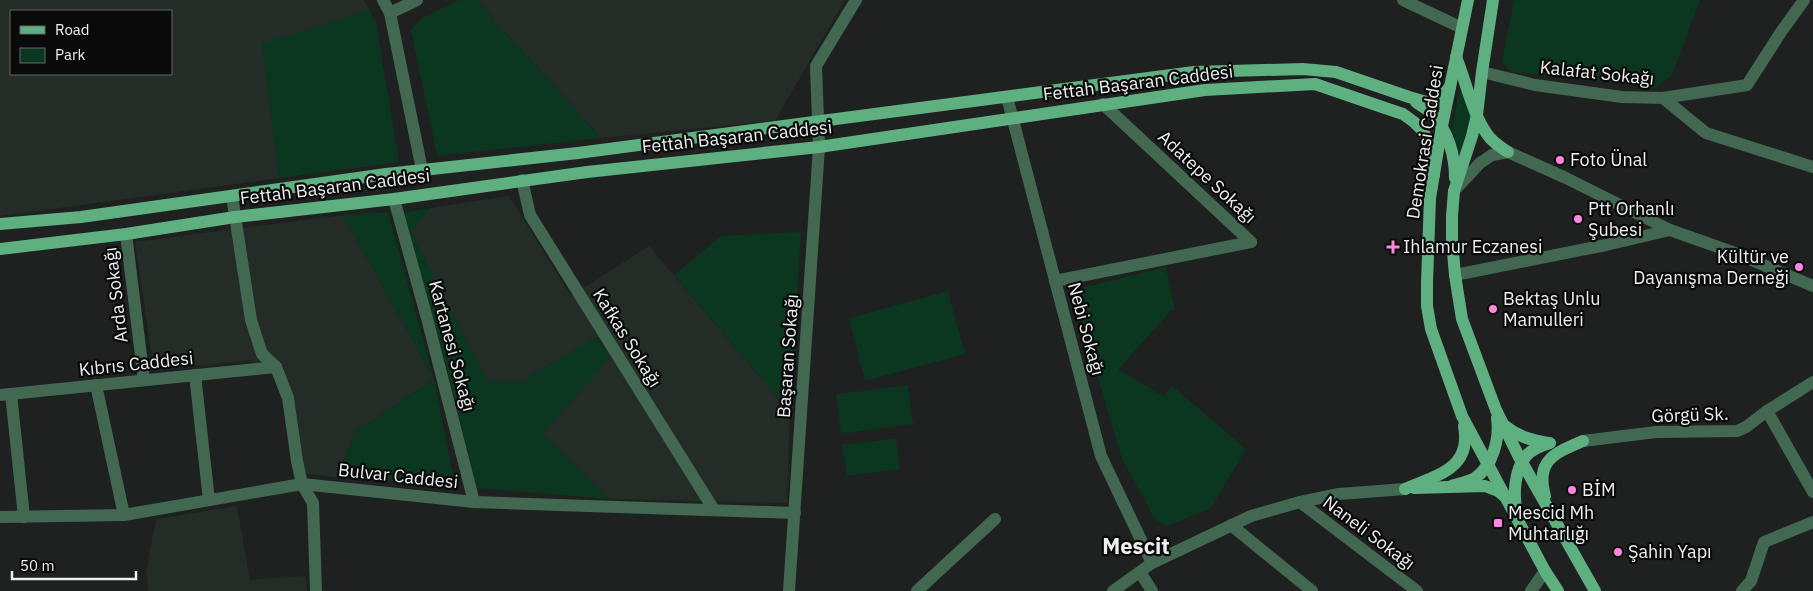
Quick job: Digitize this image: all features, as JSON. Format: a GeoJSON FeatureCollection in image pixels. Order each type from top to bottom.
{"type":"FeatureCollection","features":[{"type":"Feature","properties":{"kind":"main road","name":"Demokrasi Caddesi"},"geometry":{"type":"LineString","coordinates":[[1468,0],[1442,126],[1430,198],[1427,306],[1431,328],[1462,416],[1487,466],[1558,591]]}},
{"type":"Feature","properties":{"kind":"main road","name":"Demokrasi Caddesi"},"geometry":{"type":"LineString","coordinates":[[1493,0],[1477,115],[1454,191],[1452,216],[1455,275],[1462,319],[1503,425],[1594,591]]}},
{"type":"Feature","properties":{"kind":"main road"},"geometry":{"type":"LineString","coordinates":[[1456,57],[1465,77],[1477,115],[1487,134],[1496,144],[1508,152]]}},
{"type":"Feature","properties":{"kind":"main road","name":"Fettah Başaran Caddesi"},"geometry":{"type":"LineString","coordinates":[[0,224],[81,217],[422,170],[588,152],[818,123],[1194,72],[1303,69],[1336,72],[1430,103],[1436,102],[1450,87]]}},
{"type":"Feature","properties":{"kind":"main road","name":"Fettah Başaran Caddesi"},"geometry":{"type":"LineString","coordinates":[[0,249],[126,234],[235,217],[394,199],[522,180],[819,147],[1205,90],[1315,84],[1403,114],[1414,122],[1423,131],[1430,146],[1434,175]]}},
{"type":"Feature","properties":{"kind":"main road","name":"Fettah Başaran Caddesi"},"geometry":{"type":"LineString","coordinates":[[1409,97],[1432,113],[1442,126],[1454,156],[1454,191]]}},
{"type":"Feature","properties":{"kind":"main road"},"geometry":{"type":"LineString","coordinates":[[1448,487],[1474,478],[1487,466],[1498,433],[1496,410]]}},
{"type":"Feature","properties":{"kind":"main road"},"geometry":{"type":"LineString","coordinates":[[1405,489],[1448,470],[1460,460],[1466,439],[1462,416]]}},
{"type":"Feature","properties":{"kind":"main road"},"geometry":{"type":"LineString","coordinates":[[1503,425],[1514,434],[1525,439],[1550,443],[1583,441]]}},
{"type":"Feature","properties":{"kind":"main road"},"geometry":{"type":"LineString","coordinates":[[1549,511],[1543,487],[1543,470],[1550,458],[1558,452],[1583,441]]}},
{"type":"Feature","properties":{"kind":"main road"},"geometry":{"type":"LineString","coordinates":[[1518,521],[1515,507],[1515,492],[1522,462],[1531,451],[1550,443]]}},
{"type":"Feature","properties":{"kind":"main road"},"geometry":{"type":"LineString","coordinates":[[1405,489],[1485,486],[1498,491],[1504,496]]}},
{"type":"Feature","properties":{"kind":"street"},"geometry":{"type":"LineString","coordinates":[[383,0],[390,12],[422,170]]}},
{"type":"Feature","properties":{"kind":"street"},"geometry":{"type":"LineString","coordinates":[[390,12],[417,0]]}},
{"type":"Feature","properties":{"kind":"street","name":"Başaran Sokağı"},"geometry":{"type":"LineString","coordinates":[[789,591],[819,147],[816,66],[856,0]]}},
{"type":"Feature","properties":{"kind":"street"},"geometry":{"type":"LineString","coordinates":[[1403,0],[1462,28]]}},
{"type":"Feature","properties":{"kind":"street"},"geometry":{"type":"LineString","coordinates":[[1663,98],[1747,85],[1804,0]]}},
{"type":"Feature","properties":{"kind":"street","name":"Kalafat Sokağı"},"geometry":{"type":"LineString","coordinates":[[1482,72],[1535,85],[1622,97],[1663,98],[1706,133],[1813,167]]}},
{"type":"Feature","properties":{"kind":"street","name":"Nebi Sokağı"},"geometry":{"type":"LineString","coordinates":[[1007,97],[1102,456],[1152,563]]}},
{"type":"Feature","properties":{"kind":"street","name":"Adatepe Sokağı"},"geometry":{"type":"LineString","coordinates":[[1055,281],[1250,242],[1103,104]]}},
{"type":"Feature","properties":{"kind":"street"},"geometry":{"type":"LineString","coordinates":[[1454,191],[1480,163],[1492,156],[1508,152],[1566,178],[1670,230],[1735,253],[1813,286]]}},
{"type":"Feature","properties":{"kind":"street","name":"Kafkas Sokağı"},"geometry":{"type":"LineString","coordinates":[[522,180],[530,215],[714,510]]}},
{"type":"Feature","properties":{"kind":"street"},"geometry":{"type":"LineString","coordinates":[[232,196],[251,320],[262,354],[276,367],[288,398],[302,484],[313,503],[316,591]]}},
{"type":"Feature","properties":{"kind":"street","name":"Kartanesi Sokağı"},"geometry":{"type":"LineString","coordinates":[[394,199],[474,502]]}},
{"type":"Feature","properties":{"kind":"street"},"geometry":{"type":"LineString","coordinates":[[1626,208],[1634,215],[1636,223],[1633,234],[1627,240]]}},
{"type":"Feature","properties":{"kind":"street"},"geometry":{"type":"LineString","coordinates":[[1455,275],[1670,230]]}},
{"type":"Feature","properties":{"kind":"street","name":"Arda Sokağı"},"geometry":{"type":"LineString","coordinates":[[126,234],[144,380]]}},
{"type":"Feature","properties":{"kind":"street","name":"Kıbrıs Caddesi"},"geometry":{"type":"LineString","coordinates":[[6,395],[276,367]]}},
{"type":"Feature","properties":{"kind":"street"},"geometry":{"type":"LineString","coordinates":[[194,375],[209,500]]}},
{"type":"Feature","properties":{"kind":"street","name":"Görgü Sk."},"geometry":{"type":"LineString","coordinates":[[1583,441],[1656,432],[1737,431],[1746,427],[1767,411],[1813,382]]}},
{"type":"Feature","properties":{"kind":"street"},"geometry":{"type":"LineString","coordinates":[[96,385],[124,515]]}},
{"type":"Feature","properties":{"kind":"street"},"geometry":{"type":"LineString","coordinates":[[6,395],[24,517]]}},
{"type":"Feature","properties":{"kind":"street"},"geometry":{"type":"LineString","coordinates":[[1767,411],[1813,492]]}},
{"type":"Feature","properties":{"kind":"street","name":"Bulvar Caddesi"},"geometry":{"type":"LineString","coordinates":[[0,517],[124,515],[302,484],[474,502],[795,513]]}},
{"type":"Feature","properties":{"kind":"street"},"geometry":{"type":"LineString","coordinates":[[1112,591],[1152,563],[1251,516],[1300,502],[1339,494],[1405,489]]}},
{"type":"Feature","properties":{"kind":"street","name":"Naneli Sokağı"},"geometry":{"type":"LineString","coordinates":[[1300,502],[1417,591]]}},
{"type":"Feature","properties":{"kind":"street"},"geometry":{"type":"LineString","coordinates":[[917,591],[995,518]]}},
{"type":"Feature","properties":{"kind":"street"},"geometry":{"type":"LineString","coordinates":[[1742,591],[1751,581],[1764,542],[1813,522]]}},
{"type":"Feature","properties":{"kind":"street"},"geometry":{"type":"LineString","coordinates":[[1231,526],[1312,591]]}},
{"type":"Feature","properties":{"kind":"street"},"geometry":{"type":"LineString","coordinates":[[1531,591],[1545,571]]}},
{"type":"Feature","properties":{"kind":"street"},"geometry":{"type":"LineString","coordinates":[[1140,572],[1152,591]]}},
{"type":"Feature","properties":{"kind":"shaded area"},"geometry":{"type":"Polygon","coordinates":[[[0,0],[364,0],[376,23],[399,162],[0,216],[0,0]]]}},
{"type":"Feature","properties":{"kind":"shaded area"},"geometry":{"type":"Polygon","coordinates":[[[476,0],[845,0],[775,121],[601,138],[476,0]]]}},
{"type":"Feature","properties":{"kind":"shaded area"},"geometry":{"type":"Polygon","coordinates":[[[509,196],[571,296],[649,246],[790,412],[787,503],[609,499],[541,434],[610,358],[597,337],[520,382],[487,382],[411,232],[430,208],[509,196]]]}},
{"type":"Feature","properties":{"kind":"shaded area"},"geometry":{"type":"Polygon","coordinates":[[[343,215],[434,379],[355,432],[337,478],[314,474],[293,474],[284,405],[273,375],[250,360],[154,371],[135,242],[343,215]]]}},
{"type":"Feature","properties":{"kind":"shaded area"},"geometry":{"type":"Polygon","coordinates":[[[237,506],[250,580],[306,576],[307,591],[148,591],[146,571],[156,519],[237,506]]]}},
{"type":"Feature","properties":{"kind":"green space"},"geometry":{"type":"Polygon","coordinates":[[[459,0],[476,0],[601,138],[437,156],[411,30],[422,18],[459,0]]]}},
{"type":"Feature","properties":{"kind":"green space"},"geometry":{"type":"Polygon","coordinates":[[[1514,0],[1700,0],[1672,75],[1656,88],[1512,72],[1502,62],[1514,0]]]}},
{"type":"Feature","properties":{"kind":"green space"},"geometry":{"type":"Polygon","coordinates":[[[369,10],[376,23],[399,162],[279,178],[262,44],[369,10]]]}},
{"type":"Feature","properties":{"kind":"green space"},"geometry":{"type":"Polygon","coordinates":[[[1461,83],[1474,110],[1462,160],[1451,135],[1461,83]]]}},
{"type":"Feature","properties":{"kind":"green space"},"geometry":{"type":"Polygon","coordinates":[[[430,208],[411,232],[487,381],[520,382],[596,337],[610,358],[542,434],[609,499],[477,488],[448,372],[403,213],[430,208]]]}},
{"type":"Feature","properties":{"kind":"green space"},"geometry":{"type":"Polygon","coordinates":[[[388,212],[434,379],[343,215],[388,212]]]}},
{"type":"Feature","properties":{"kind":"green space"},"geometry":{"type":"Polygon","coordinates":[[[801,232],[790,412],[674,275],[721,236],[801,232]]]}},
{"type":"Feature","properties":{"kind":"green space"},"geometry":{"type":"Polygon","coordinates":[[[1166,267],[1175,310],[1170,312],[1118,369],[1163,396],[1172,386],[1246,449],[1211,508],[1167,526],[1156,521],[1122,459],[1072,290],[1166,267]]]}},
{"type":"Feature","properties":{"kind":"green space"},"geometry":{"type":"Polygon","coordinates":[[[948,291],[965,354],[865,381],[849,318],[948,291]]]}},
{"type":"Feature","properties":{"kind":"green space"},"geometry":{"type":"Polygon","coordinates":[[[434,379],[455,485],[337,478],[355,432],[434,379]]]}},
{"type":"Feature","properties":{"kind":"green space"},"geometry":{"type":"Polygon","coordinates":[[[908,385],[913,424],[841,434],[836,394],[908,385]]]}},
{"type":"Feature","properties":{"kind":"green space"},"geometry":{"type":"Polygon","coordinates":[[[896,438],[900,469],[847,476],[842,445],[896,438]]]}},
{"type":"Feature","properties":{"kind":"place","name":"Foto Ünal"},"geometry":{"type":"Point","coordinates":[1560,160]}},
{"type":"Feature","properties":{"kind":"place","name":"Ptt Orhanlı Şubesi"},"geometry":{"type":"Point","coordinates":[1578,219]}},
{"type":"Feature","properties":{"kind":"place","name":"Ihlamur Eczanesi"},"geometry":{"type":"Point","coordinates":[1393,247]}},
{"type":"Feature","properties":{"kind":"place","name":"Kültür ve Dayanışma Derneği"},"geometry":{"type":"Point","coordinates":[1799,267]}},
{"type":"Feature","properties":{"kind":"place","name":"Bektaş Unlu Mamulleri"},"geometry":{"type":"Point","coordinates":[1493,309]}},
{"type":"Feature","properties":{"kind":"place","name":"BİM"},"geometry":{"type":"Point","coordinates":[1572,490]}},
{"type":"Feature","properties":{"kind":"place","name":"Mescid Mh Muhtarlığı"},"geometry":{"type":"Point","coordinates":[1498,523]}},
{"type":"Feature","properties":{"kind":"place","name":"Şahin Yapı"},"geometry":{"type":"Point","coordinates":[1618,552]}},
{"type":"Feature","properties":{"kind":"district","name":"Mescit"},"geometry":{"type":"Point","coordinates":[1136,546]}}]}
